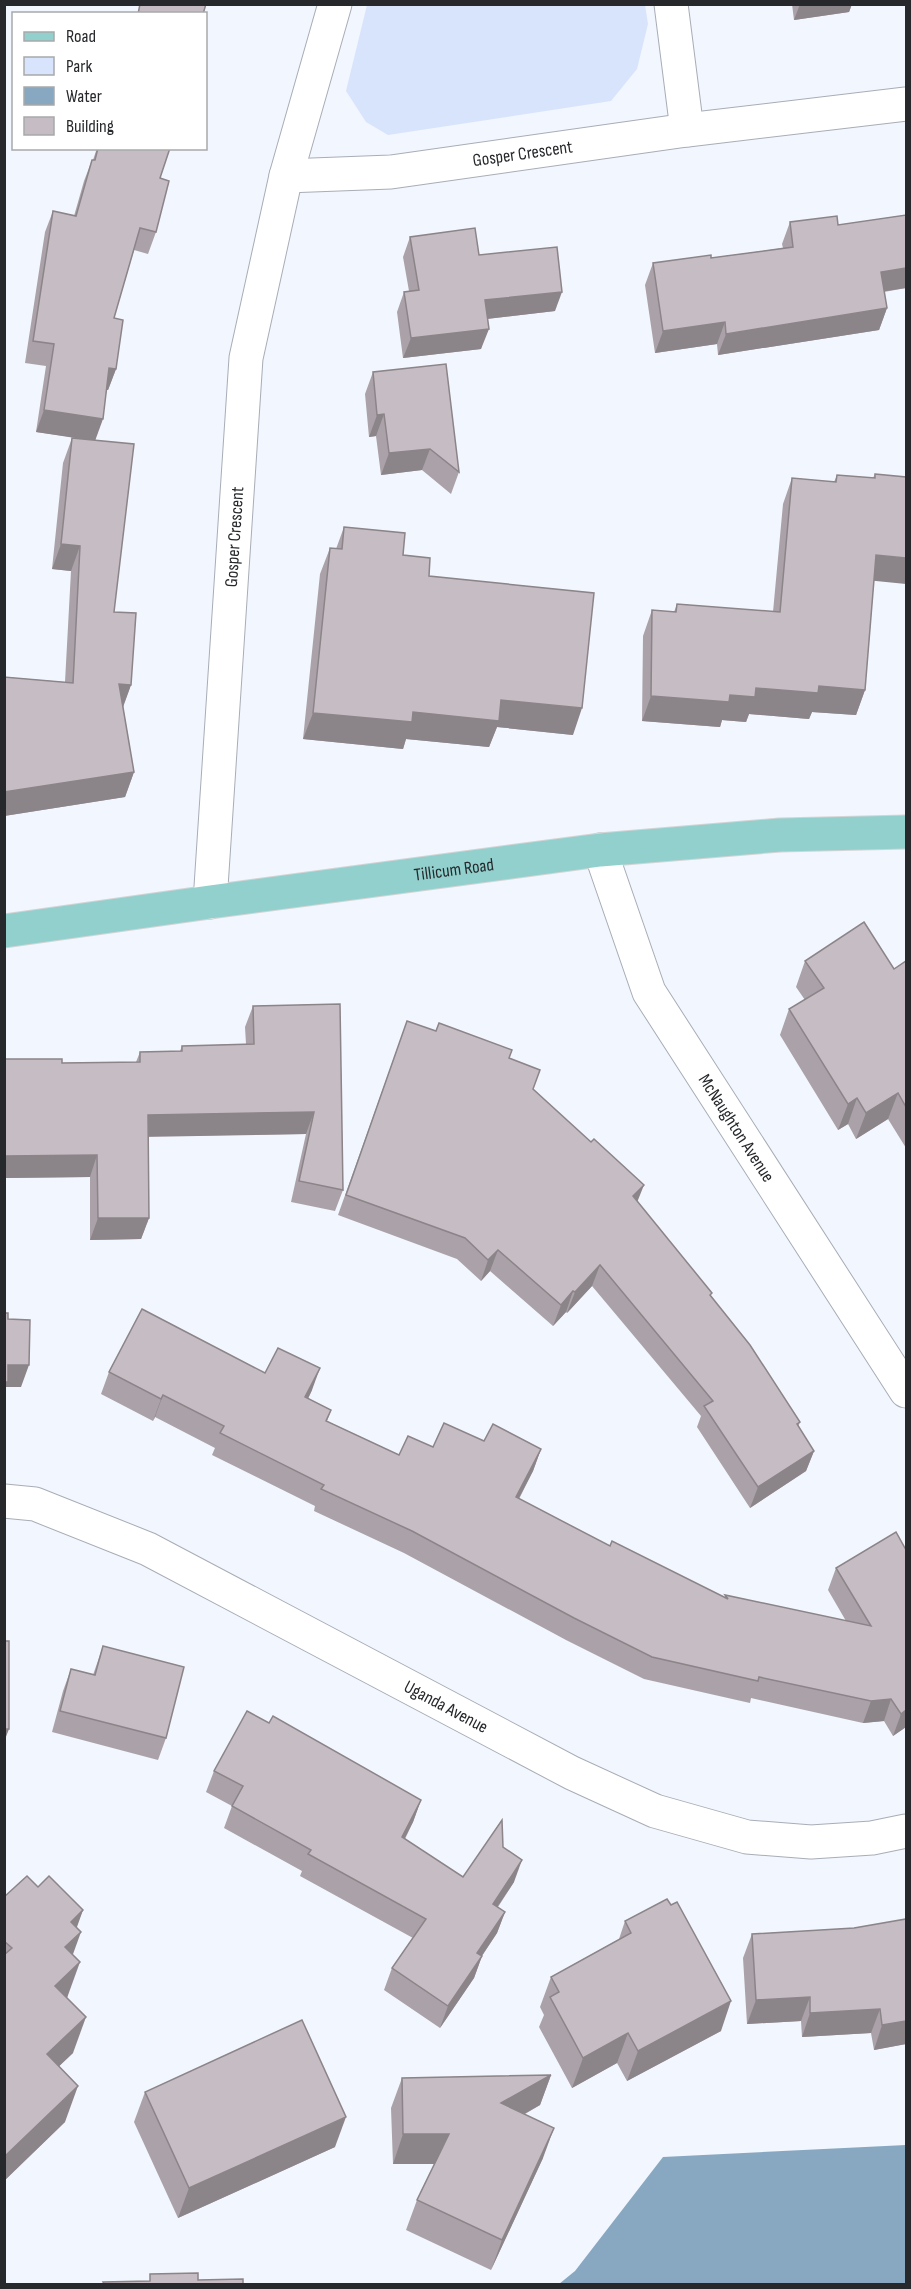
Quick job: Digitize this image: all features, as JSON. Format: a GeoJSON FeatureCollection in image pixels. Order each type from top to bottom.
{"type":"FeatureCollection","features":[{"type":"Feature","properties":{"kind":"main road","name":"Tillicum Road"},"geometry":{"type":"LineString","coordinates":[[4,932],[600,850],[780,835],[906,832]]}},
{"type":"Feature","properties":{"kind":"street","name":"Gosper Crescent"},"geometry":{"type":"LineString","coordinates":[[210,902],[246,358],[286,176],[335,4]]}},
{"type":"Feature","properties":{"kind":"street"},"geometry":{"type":"LineString","coordinates":[[671,4],[687,130]]}},
{"type":"Feature","properties":{"kind":"street","name":"Gosper Crescent"},"geometry":{"type":"LineString","coordinates":[[286,176],[391,172],[687,130],[906,104]]}},
{"type":"Feature","properties":{"kind":"street","name":"McNaughton Avenue"},"geometry":{"type":"LineString","coordinates":[[600,850],[649,992],[906,1391]]}},
{"type":"Feature","properties":{"kind":"street","name":"Uganda Avenue"},"geometry":{"type":"LineString","coordinates":[[4,1501],[35,1504],[148,1549],[572,1773],[655,1811],[747,1837],[811,1842],[872,1838],[906,1831]]}},
{"type":"Feature","properties":{"kind":"green space"},"geometry":{"type":"Polygon","coordinates":[[[367,5],[645,5],[648,24],[637,69],[611,101],[388,135],[366,122],[346,91],[367,5]]]}},
{"type":"Feature","properties":{"kind":"water"},"geometry":{"type":"Polygon","coordinates":[[[906,2145],[906,2284],[559,2284],[575,2271],[663,2157],[906,2145]]]}},
{"type":"Feature","properties":{"kind":"building"},"geometry":{"type":"Polygon","coordinates":[[[140,4],[206,4],[204,12],[138,12],[140,4]]]}},
{"type":"Feature","properties":{"kind":"building"},"geometry":{"type":"Polygon","coordinates":[[[98,150],[169,150],[160,178],[169,181],[156,232],[140,228],[114,318],[123,320],[116,369],[109,368],[103,419],[44,410],[54,344],[33,341],[53,211],[76,216],[92,160],[95,160],[98,150]]]}},
{"type":"Feature","properties":{"kind":"building"},"geometry":{"type":"Polygon","coordinates":[[[906,215],[906,268],[881,272],[887,308],[726,334],[725,322],[663,331],[653,263],[793,247],[790,222],[837,216],[838,225],[906,215]]]}},
{"type":"Feature","properties":{"kind":"building"},"geometry":{"type":"Polygon","coordinates":[[[475,228],[479,255],[557,247],[562,292],[485,300],[489,329],[411,338],[404,292],[419,290],[410,237],[475,228]]]}},
{"type":"Feature","properties":{"kind":"building"},"geometry":{"type":"Polygon","coordinates":[[[446,364],[459,472],[430,449],[389,453],[384,414],[377,415],[373,372],[446,364]]]}},
{"type":"Feature","properties":{"kind":"building"},"geometry":{"type":"Polygon","coordinates":[[[72,438],[134,444],[114,612],[136,613],[131,685],[119,684],[134,772],[4,792],[4,677],[73,683],[80,546],[61,544],[72,438]]]}},
{"type":"Feature","properties":{"kind":"building"},"geometry":{"type":"Polygon","coordinates":[[[875,474],[906,477],[906,558],[876,555],[865,690],[819,686],[818,693],[756,688],[755,697],[730,695],[729,702],[651,696],[652,610],[676,612],[677,604],[780,612],[792,478],[836,482],[837,475],[875,478],[875,474]]]}},
{"type":"Feature","properties":{"kind":"building"},"geometry":{"type":"Polygon","coordinates":[[[344,527],[405,533],[403,555],[430,558],[429,576],[594,593],[582,708],[501,700],[499,721],[413,712],[412,722],[313,713],[330,548],[342,549],[344,527]]]}},
{"type":"Feature","properties":{"kind":"building"},"geometry":{"type":"Polygon","coordinates":[[[864,922],[894,969],[906,961],[906,1107],[898,1093],[866,1113],[857,1098],[848,1104],[789,1009],[824,988],[805,961],[864,922]]]}},
{"type":"Feature","properties":{"kind":"building"},"geometry":{"type":"Polygon","coordinates":[[[340,1004],[343,1190],[299,1181],[314,1112],[148,1115],[149,1218],[98,1218],[97,1155],[4,1156],[4,1059],[62,1059],[62,1063],[140,1062],[140,1052],[182,1051],[182,1046],[254,1044],[253,1006],[340,1004]]]}},
{"type":"Feature","properties":{"kind":"building"},"geometry":{"type":"Polygon","coordinates":[[[407,1021],[436,1031],[439,1023],[512,1050],[509,1058],[540,1070],[533,1089],[591,1142],[594,1139],[644,1185],[633,1196],[712,1293],[710,1295],[750,1345],[800,1422],[797,1424],[814,1451],[758,1487],[704,1406],[713,1401],[600,1265],[561,1305],[498,1250],[488,1260],[465,1238],[346,1195],[407,1021]]]}},
{"type":"Feature","properties":{"kind":"building"},"geometry":{"type":"Polygon","coordinates":[[[142,1309],[265,1373],[278,1348],[320,1368],[305,1397],[331,1410],[326,1421],[399,1455],[408,1436],[433,1447],[444,1423],[484,1441],[493,1424],[541,1449],[516,1497],[610,1546],[612,1541],[728,1599],[725,1595],[871,1626],[836,1568],[896,1532],[906,1550],[906,1710],[901,1714],[891,1699],[871,1701],[759,1677],[758,1681],[652,1657],[412,1531],[321,1489],[324,1485],[220,1433],[224,1426],[163,1395],[161,1399],[109,1372],[142,1309]]]}},
{"type":"Feature","properties":{"kind":"building"},"geometry":{"type":"Polygon","coordinates":[[[4,1313],[8,1313],[8,1319],[30,1320],[29,1365],[8,1365],[8,1382],[4,1382],[4,1313]]]}},
{"type":"Feature","properties":{"kind":"building"},"geometry":{"type":"Polygon","coordinates":[[[4,1641],[9,1641],[9,1729],[4,1729],[4,1641]]]}},
{"type":"Feature","properties":{"kind":"building"},"geometry":{"type":"Polygon","coordinates":[[[103,1646],[184,1667],[166,1738],[60,1711],[71,1669],[95,1675],[103,1646]]]}},
{"type":"Feature","properties":{"kind":"building"},"geometry":{"type":"Polygon","coordinates":[[[247,1711],[269,1723],[273,1716],[421,1800],[402,1837],[463,1877],[502,1820],[503,1847],[522,1860],[493,1904],[505,1912],[477,1953],[482,1956],[448,2006],[392,1968],[426,1919],[308,1854],[311,1850],[232,1806],[243,1786],[214,1771],[247,1711]]]}},
{"type":"Feature","properties":{"kind":"building"},"geometry":{"type":"Polygon","coordinates":[[[27,1876],[38,1887],[49,1876],[83,1910],[71,1922],[81,1932],[65,1947],[80,1962],[55,1986],[86,2017],[47,2054],[78,2086],[4,2157],[4,1955],[12,1948],[4,1941],[4,1897],[27,1876]]]}},
{"type":"Feature","properties":{"kind":"building"},"geometry":{"type":"Polygon","coordinates":[[[667,1899],[671,1905],[677,1902],[731,2001],[638,2051],[628,2033],[583,2058],[550,1997],[559,1992],[551,1977],[631,1933],[625,1921],[667,1899]]]}},
{"type":"Feature","properties":{"kind":"building"},"geometry":{"type":"Polygon","coordinates":[[[906,1919],[906,2021],[882,2025],[880,2009],[810,2013],[810,1997],[756,2000],[752,1934],[854,1928],[906,1919]]]}},
{"type":"Feature","properties":{"kind":"building"},"geometry":{"type":"Polygon","coordinates":[[[302,2020],[346,2117],[189,2188],[145,2092],[302,2020]]]}},
{"type":"Feature","properties":{"kind":"building"},"geometry":{"type":"Polygon","coordinates":[[[551,2075],[501,2103],[554,2128],[502,2240],[417,2200],[449,2134],[403,2134],[402,2078],[551,2075]]]}},
{"type":"Feature","properties":{"kind":"building"},"geometry":{"type":"Polygon","coordinates":[[[198,2273],[198,2280],[243,2279],[243,2284],[104,2284],[103,2282],[150,2281],[150,2274],[198,2273]]]}}]}
